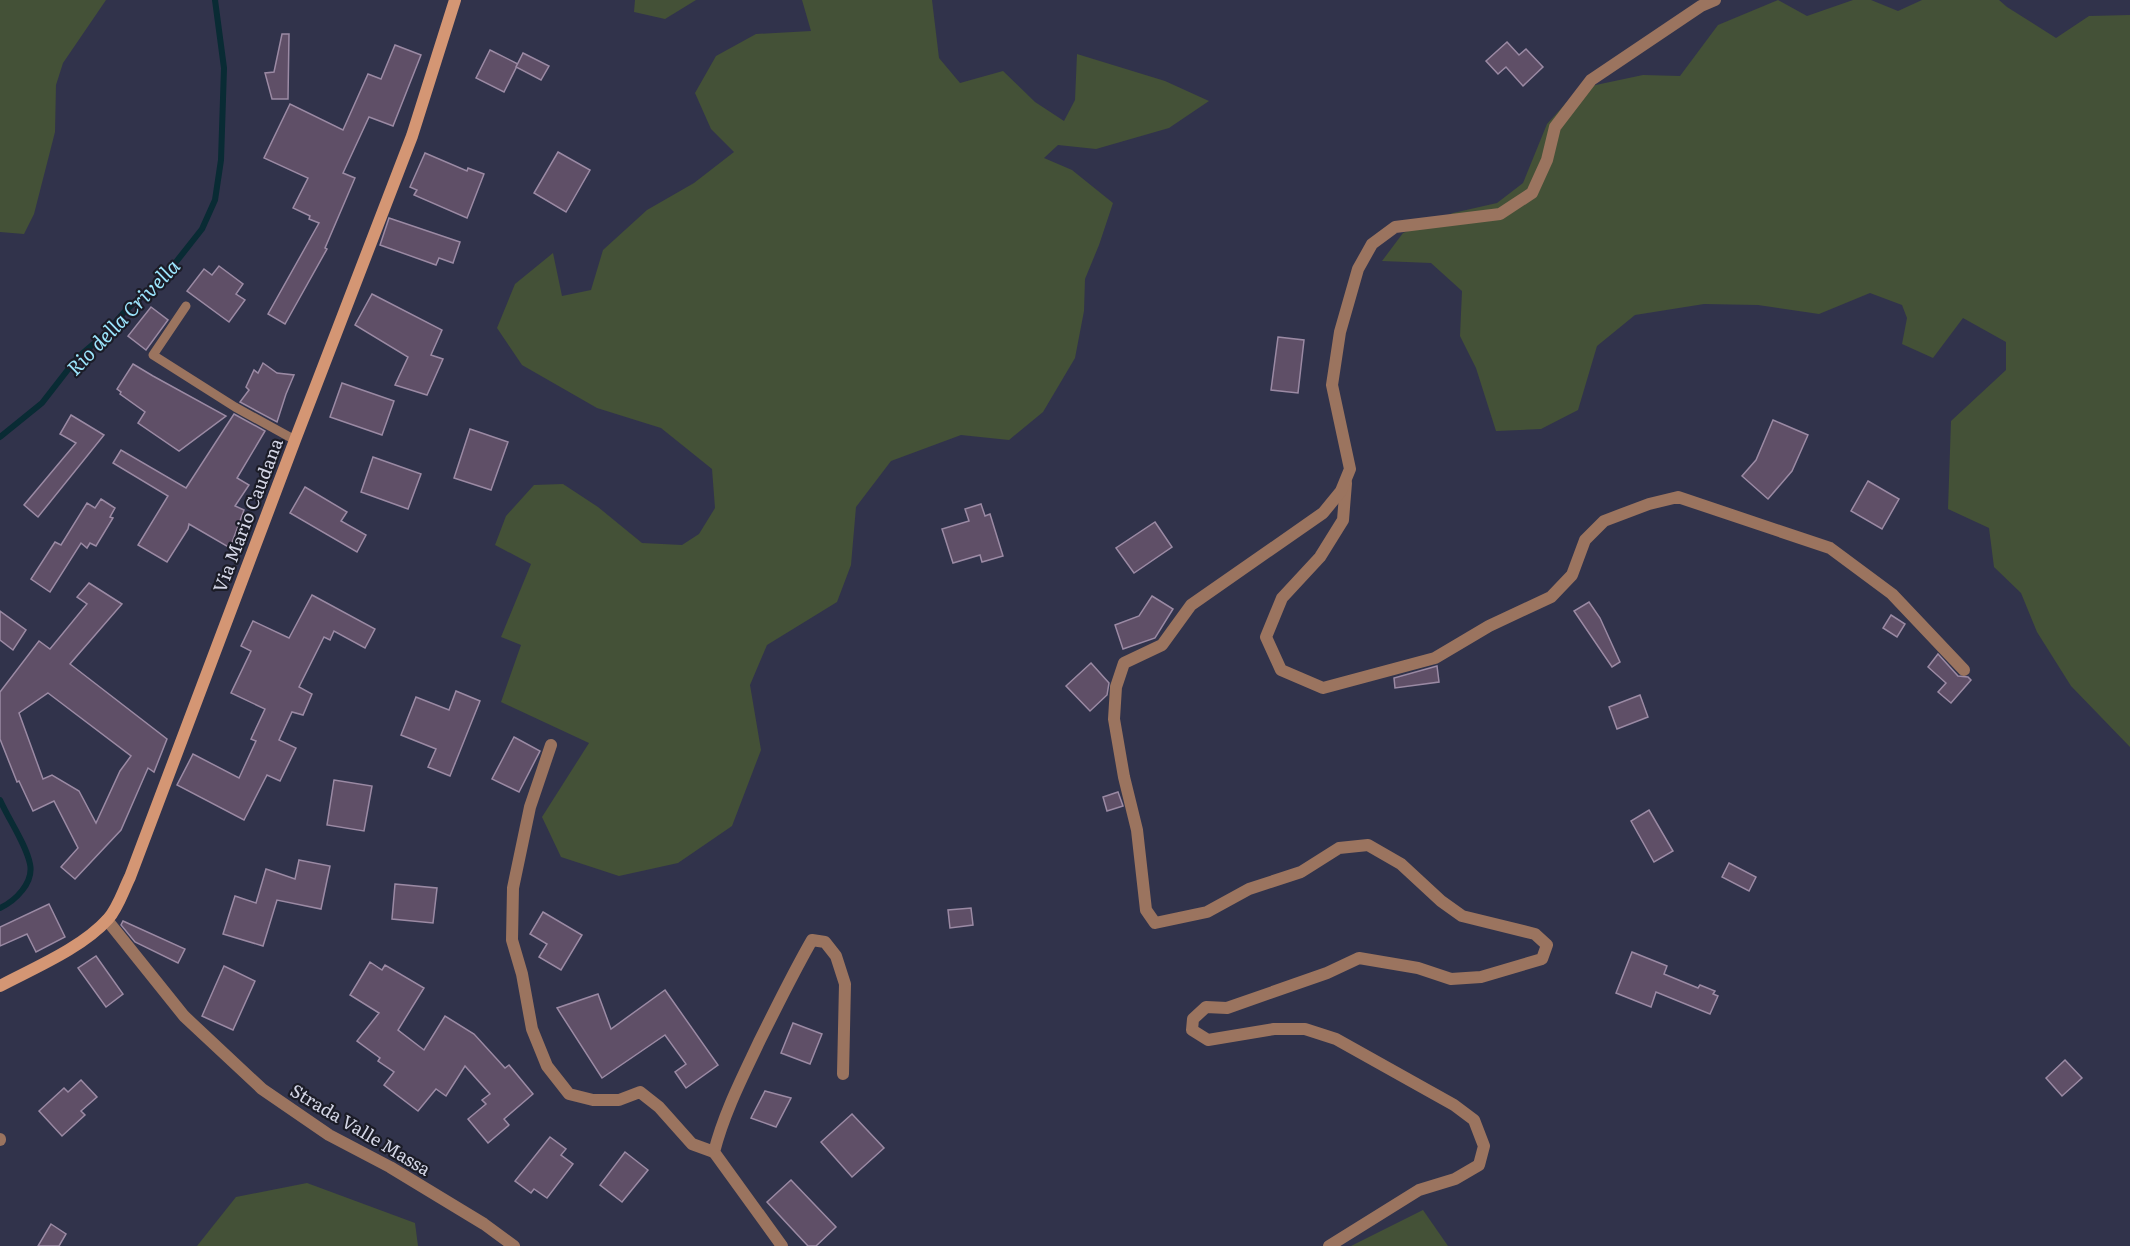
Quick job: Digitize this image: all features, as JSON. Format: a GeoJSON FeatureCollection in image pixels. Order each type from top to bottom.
{"type":"FeatureCollection","features":[{"type":"Feature","properties":{"kind":"main road","name":"Via Mario Caudana"},"geometry":{"type":"LineString","coordinates":[[0,986],[74,946],[107,920],[130,877],[412,136],[455,0]]}},
{"type":"Feature","properties":{"kind":"street"},"geometry":{"type":"LineString","coordinates":[[1329,1246],[1419,1191],[1455,1179],[1479,1165],[1484,1146],[1474,1120],[1454,1105],[1336,1039],[1305,1029],[1274,1029],[1208,1040],[1192,1030],[1193,1019],[1206,1007],[1227,1008],[1327,973],[1359,958],[1418,968],[1451,979],[1481,977],[1542,959],[1547,945],[1535,934],[1462,916],[1441,901],[1401,864],[1368,845],[1339,848],[1301,872],[1249,889],[1208,912],[1155,923],[1146,910],[1137,830],[1124,777],[1114,719],[1116,687],[1124,663],[1162,645],[1191,605],[1323,513],[1341,491],[1350,470],[1332,385],[1343,321],[1358,269],[1372,244],[1395,227],[1500,214],[1532,193],[1547,160],[1555,127],[1591,80],[1701,6],[1715,0]]}},
{"type":"Feature","properties":{"kind":"street"},"geometry":{"type":"LineString","coordinates":[[1346,479],[1343,520],[1320,557],[1282,598],[1266,637],[1281,670],[1323,688],[1435,658],[1489,626],[1551,597],[1572,575],[1585,540],[1604,521],[1649,504],[1677,497],[1830,548],[1892,594],[1964,670]]}},
{"type":"Feature","properties":{"kind":"street"},"geometry":{"type":"LineString","coordinates":[[551,745],[530,807],[520,847],[513,888],[512,940],[522,974],[532,1029],[547,1066],[569,1094],[593,1100],[619,1100],[640,1092],[659,1107],[692,1144],[714,1152],[782,1246]]}},
{"type":"Feature","properties":{"kind":"street","name":"Strada Valle Massa"},"geometry":{"type":"LineString","coordinates":[[107,920],[183,1016],[262,1089],[329,1135],[390,1167],[465,1212],[514,1246]]}},
{"type":"Feature","properties":{"kind":"street"},"geometry":{"type":"LineString","coordinates":[[714,1152],[720,1127],[739,1084],[791,977],[812,940],[825,942],[836,956],[845,984],[843,1074]]}},
{"type":"Feature","properties":{"kind":"lane"},"geometry":{"type":"LineString","coordinates":[[186,306],[153,355],[235,407],[295,440]]}},
{"type":"Feature","properties":{"kind":"green space"},"geometry":{"type":"Polygon","coordinates":[[[0,0],[106,0],[63,63],[56,85],[55,132],[34,214],[24,234],[0,232],[0,0]]]}},
{"type":"Feature","properties":{"kind":"green space"},"geometry":{"type":"Polygon","coordinates":[[[635,0],[696,0],[665,19],[634,12],[635,0]]]}},
{"type":"Feature","properties":{"kind":"green space"},"geometry":{"type":"Polygon","coordinates":[[[802,0],[932,0],[939,58],[960,83],[1003,71],[1035,102],[1064,121],[1075,100],[1077,54],[1165,81],[1209,101],[1169,128],[1096,149],[1058,145],[1044,158],[1072,170],[1113,203],[1085,279],[1084,311],[1075,358],[1043,412],[1009,440],[961,435],[891,461],[856,507],[851,565],[837,602],[767,645],[750,685],[761,750],[732,826],[678,863],[619,876],[561,857],[542,817],[589,743],[501,702],[521,645],[501,637],[531,564],[495,545],[506,516],[534,485],[563,484],[598,507],[642,543],[682,545],[699,534],[715,508],[712,469],[661,428],[597,408],[522,365],[497,328],[515,284],[553,253],[562,296],[591,290],[603,250],[647,210],[694,183],[734,152],[711,129],[695,93],[716,56],[756,34],[811,31],[802,0]]]}},
{"type":"Feature","properties":{"kind":"green space"},"geometry":{"type":"Polygon","coordinates":[[[1778,0],[1807,16],[1853,0],[1871,0],[1898,11],[1922,0],[1999,0],[2056,38],[2089,16],[2130,15],[2130,747],[2071,686],[2037,632],[2021,593],[1994,567],[1989,528],[1948,509],[1951,421],[2006,370],[2006,342],[1963,318],[1933,358],[1902,344],[1907,318],[1902,305],[1870,293],[1819,314],[1758,305],[1704,304],[1635,315],[1597,346],[1578,410],[1541,429],[1496,431],[1476,368],[1460,336],[1462,291],[1431,263],[1382,261],[1403,233],[1453,213],[1497,203],[1523,183],[1547,124],[1575,93],[1591,86],[1643,75],[1680,76],[1718,25],[1778,0]]]}},
{"type":"Feature","properties":{"kind":"green space"},"geometry":{"type":"Polygon","coordinates":[[[307,1183],[415,1223],[418,1246],[197,1246],[236,1197],[307,1183]]]}},
{"type":"Feature","properties":{"kind":"green space"},"geometry":{"type":"Polygon","coordinates":[[[1423,1210],[1448,1246],[1351,1246],[1423,1210]]]}},
{"type":"Feature","properties":{"kind":"building"},"geometry":{"type":"Polygon","coordinates":[[[282,34],[289,34],[288,99],[272,99],[265,73],[274,72],[282,34]]]}},
{"type":"Feature","properties":{"kind":"building"},"geometry":{"type":"Polygon","coordinates":[[[1507,42],[1519,55],[1526,49],[1543,67],[1523,86],[1506,67],[1498,74],[1486,61],[1507,42]]]}},
{"type":"Feature","properties":{"kind":"building"},"geometry":{"type":"Polygon","coordinates":[[[395,45],[421,55],[393,126],[369,117],[343,173],[355,178],[325,248],[327,249],[285,324],[268,314],[319,223],[293,208],[308,178],[264,158],[290,104],[343,130],[368,74],[381,79],[395,45]]]}},
{"type":"Feature","properties":{"kind":"building"},"geometry":{"type":"Polygon","coordinates":[[[490,50],[518,64],[504,92],[476,78],[490,50]]]}},
{"type":"Feature","properties":{"kind":"building"},"geometry":{"type":"Polygon","coordinates":[[[523,53],[549,66],[541,80],[516,67],[523,53]]]}},
{"type":"Feature","properties":{"kind":"building"},"geometry":{"type":"Polygon","coordinates":[[[558,152],[590,170],[566,212],[534,193],[558,152]]]}},
{"type":"Feature","properties":{"kind":"building"},"geometry":{"type":"Polygon","coordinates":[[[425,153],[467,171],[468,168],[484,174],[467,218],[414,195],[417,190],[410,187],[425,153]]]}},
{"type":"Feature","properties":{"kind":"building"},"geometry":{"type":"Polygon","coordinates":[[[389,218],[460,242],[453,263],[439,258],[436,265],[380,245],[389,218]]]}},
{"type":"Feature","properties":{"kind":"building"},"geometry":{"type":"Polygon","coordinates":[[[219,266],[243,284],[236,294],[245,300],[229,322],[187,291],[204,269],[212,275],[219,266]]]}},
{"type":"Feature","properties":{"kind":"building"},"geometry":{"type":"Polygon","coordinates":[[[372,294],[442,330],[431,355],[443,359],[427,395],[395,385],[408,357],[355,325],[372,294]]]}},
{"type":"Feature","properties":{"kind":"building"},"geometry":{"type":"Polygon","coordinates":[[[151,307],[168,320],[146,350],[128,336],[151,307]]]}},
{"type":"Feature","properties":{"kind":"building"},"geometry":{"type":"Polygon","coordinates":[[[1278,337],[1304,340],[1298,393],[1271,390],[1278,337]]]}},
{"type":"Feature","properties":{"kind":"building"},"geometry":{"type":"Polygon","coordinates":[[[263,363],[277,373],[294,375],[277,422],[240,402],[249,390],[246,387],[254,370],[258,373],[263,363]]]}},
{"type":"Feature","properties":{"kind":"building"},"geometry":{"type":"Polygon","coordinates":[[[133,364],[226,416],[179,451],[138,423],[145,412],[120,394],[121,392],[117,389],[133,364]]]}},
{"type":"Feature","properties":{"kind":"building"},"geometry":{"type":"Polygon","coordinates":[[[342,383],[394,401],[382,435],[330,417],[342,383]]]}},
{"type":"Feature","properties":{"kind":"building"},"geometry":{"type":"Polygon","coordinates":[[[234,414],[265,431],[237,478],[249,485],[235,506],[244,510],[230,548],[189,524],[167,562],[138,545],[168,496],[113,463],[121,450],[186,488],[234,414]]]}},
{"type":"Feature","properties":{"kind":"building"},"geometry":{"type":"Polygon","coordinates":[[[71,415],[104,435],[38,517],[24,505],[76,443],[60,434],[71,415]]]}},
{"type":"Feature","properties":{"kind":"building"},"geometry":{"type":"Polygon","coordinates":[[[1773,420],[1808,435],[1792,471],[1768,499],[1742,476],[1756,460],[1773,420]]]}},
{"type":"Feature","properties":{"kind":"building"},"geometry":{"type":"Polygon","coordinates":[[[470,429],[508,442],[491,490],[454,478],[470,429]]]}},
{"type":"Feature","properties":{"kind":"building"},"geometry":{"type":"Polygon","coordinates":[[[373,457],[421,474],[408,509],[361,492],[373,457]]]}},
{"type":"Feature","properties":{"kind":"building"},"geometry":{"type":"Polygon","coordinates":[[[1868,481],[1899,499],[1882,529],[1851,511],[1868,481]]]}},
{"type":"Feature","properties":{"kind":"building"},"geometry":{"type":"Polygon","coordinates":[[[305,487],[347,512],[341,521],[366,535],[357,552],[290,513],[305,487]]]}},
{"type":"Feature","properties":{"kind":"building"},"geometry":{"type":"Polygon","coordinates":[[[101,499],[115,508],[110,517],[113,518],[96,546],[90,543],[87,548],[81,543],[50,592],[31,579],[55,542],[61,545],[87,503],[95,508],[101,499]]]}},
{"type":"Feature","properties":{"kind":"building"},"geometry":{"type":"Polygon","coordinates":[[[981,504],[985,516],[990,514],[1003,556],[982,562],[980,555],[953,563],[942,529],[969,521],[965,509],[981,504]]]}},
{"type":"Feature","properties":{"kind":"building"},"geometry":{"type":"Polygon","coordinates":[[[1155,522],[1172,547],[1134,573],[1116,548],[1155,522]]]}},
{"type":"Feature","properties":{"kind":"building"},"geometry":{"type":"Polygon","coordinates":[[[89,583],[122,604],[70,664],[167,739],[154,772],[148,768],[121,830],[75,879],[61,867],[78,848],[54,801],[33,811],[19,781],[17,782],[0,739],[0,692],[39,641],[50,649],[87,604],[77,597],[89,583]],[[48,693],[19,713],[43,779],[52,775],[79,791],[96,823],[120,771],[131,756],[48,693]]]}},
{"type":"Feature","properties":{"kind":"building"},"geometry":{"type":"Polygon","coordinates":[[[312,595],[375,629],[365,648],[334,631],[330,640],[324,637],[299,687],[312,694],[303,715],[292,712],[279,740],[296,748],[280,781],[267,775],[244,820],[177,785],[193,754],[239,778],[256,741],[251,739],[265,709],[231,693],[251,651],[241,646],[253,621],[289,638],[312,595]]]}},
{"type":"Feature","properties":{"kind":"building"},"geometry":{"type":"Polygon","coordinates":[[[1152,596],[1173,609],[1155,638],[1123,649],[1115,625],[1139,616],[1152,596]]]}},
{"type":"Feature","properties":{"kind":"building"},"geometry":{"type":"Polygon","coordinates":[[[1589,602],[1600,618],[1620,662],[1612,667],[1574,611],[1589,602]]]}},
{"type":"Feature","properties":{"kind":"building"},"geometry":{"type":"Polygon","coordinates":[[[0,611],[26,630],[13,650],[0,640],[0,611]]]}},
{"type":"Feature","properties":{"kind":"building"},"geometry":{"type":"Polygon","coordinates":[[[1891,615],[1905,624],[1897,637],[1883,628],[1891,615]]]}},
{"type":"Feature","properties":{"kind":"building"},"geometry":{"type":"Polygon","coordinates":[[[1938,654],[1958,676],[1968,677],[1971,680],[1951,703],[1938,692],[1946,683],[1928,667],[1938,654]]]}},
{"type":"Feature","properties":{"kind":"building"},"geometry":{"type":"Polygon","coordinates":[[[1091,663],[1109,683],[1107,695],[1090,711],[1066,686],[1091,663]]]}},
{"type":"Feature","properties":{"kind":"building"},"geometry":{"type":"Polygon","coordinates":[[[1437,666],[1439,682],[1395,688],[1394,678],[1437,666]]]}},
{"type":"Feature","properties":{"kind":"building"},"geometry":{"type":"Polygon","coordinates":[[[456,691],[480,701],[450,776],[428,767],[436,749],[401,735],[416,697],[449,710],[456,691]]]}},
{"type":"Feature","properties":{"kind":"building"},"geometry":{"type":"Polygon","coordinates":[[[1640,695],[1648,717],[1617,729],[1609,707],[1640,695]]]}},
{"type":"Feature","properties":{"kind":"building"},"geometry":{"type":"Polygon","coordinates":[[[514,737],[540,751],[519,792],[492,779],[514,737]]]}},
{"type":"Feature","properties":{"kind":"building"},"geometry":{"type":"Polygon","coordinates":[[[334,780],[372,786],[364,831],[327,825],[334,780]]]}},
{"type":"Feature","properties":{"kind":"building"},"geometry":{"type":"Polygon","coordinates":[[[1118,792],[1123,806],[1107,811],[1103,797],[1118,792]]]}},
{"type":"Feature","properties":{"kind":"building"},"geometry":{"type":"Polygon","coordinates":[[[1649,810],[1673,851],[1654,862],[1631,821],[1649,810]]]}},
{"type":"Feature","properties":{"kind":"building"},"geometry":{"type":"Polygon","coordinates":[[[299,860],[330,866],[321,909],[277,900],[263,946],[223,934],[235,896],[256,903],[266,869],[295,879],[299,860]]]}},
{"type":"Feature","properties":{"kind":"building"},"geometry":{"type":"Polygon","coordinates":[[[1729,863],[1756,877],[1749,891],[1722,877],[1729,863]]]}},
{"type":"Feature","properties":{"kind":"building"},"geometry":{"type":"Polygon","coordinates":[[[395,884],[437,888],[433,923],[392,919],[395,884]]]}},
{"type":"Feature","properties":{"kind":"building"},"geometry":{"type":"Polygon","coordinates":[[[49,904],[65,937],[36,952],[27,934],[0,946],[0,927],[49,904]]]}},
{"type":"Feature","properties":{"kind":"building"},"geometry":{"type":"Polygon","coordinates":[[[971,908],[973,925],[950,928],[948,910],[971,908]]]}},
{"type":"Feature","properties":{"kind":"building"},"geometry":{"type":"Polygon","coordinates":[[[543,912],[582,935],[561,970],[539,957],[547,944],[530,934],[543,912]]]}},
{"type":"Feature","properties":{"kind":"building"},"geometry":{"type":"Polygon","coordinates":[[[123,921],[185,949],[178,963],[135,942],[121,925],[123,921]]]}},
{"type":"Feature","properties":{"kind":"building"},"geometry":{"type":"Polygon","coordinates":[[[1632,952],[1667,966],[1664,974],[1698,988],[1700,985],[1715,991],[1713,994],[1718,996],[1710,1014],[1656,992],[1651,1007],[1616,993],[1632,952]]]}},
{"type":"Feature","properties":{"kind":"building"},"geometry":{"type":"Polygon","coordinates":[[[96,956],[123,994],[106,1007],[78,968],[96,956]]]}},
{"type":"Feature","properties":{"kind":"building"},"geometry":{"type":"Polygon","coordinates":[[[370,962],[382,970],[385,965],[424,988],[398,1030],[424,1050],[445,1016],[474,1034],[505,1068],[509,1065],[533,1094],[504,1119],[509,1125],[488,1143],[468,1119],[486,1104],[482,1100],[490,1094],[465,1066],[446,1096],[436,1089],[418,1111],[384,1085],[394,1072],[378,1061],[380,1058],[357,1041],[379,1013],[350,995],[370,962]]]}},
{"type":"Feature","properties":{"kind":"building"},"geometry":{"type":"Polygon","coordinates":[[[224,966],[255,981],[233,1030],[202,1016],[224,966]]]}},
{"type":"Feature","properties":{"kind":"building"},"geometry":{"type":"Polygon","coordinates":[[[665,990],[718,1065],[686,1088],[675,1072],[686,1064],[665,1035],[602,1078],[557,1008],[598,994],[611,1029],[665,990]]]}},
{"type":"Feature","properties":{"kind":"building"},"geometry":{"type":"Polygon","coordinates":[[[793,1023],[822,1034],[810,1064],[781,1053],[793,1023]]]}},
{"type":"Feature","properties":{"kind":"building"},"geometry":{"type":"Polygon","coordinates":[[[2065,1060],[2082,1078],[2062,1096],[2046,1078],[2065,1060]]]}},
{"type":"Feature","properties":{"kind":"building"},"geometry":{"type":"Polygon","coordinates":[[[81,1080],[97,1097],[81,1111],[85,1115],[62,1136],[39,1111],[64,1088],[68,1092],[81,1080]]]}},
{"type":"Feature","properties":{"kind":"building"},"geometry":{"type":"Polygon","coordinates":[[[765,1091],[791,1098],[776,1127],[751,1118],[765,1091]]]}},
{"type":"Feature","properties":{"kind":"building"},"geometry":{"type":"Polygon","coordinates":[[[852,1114],[884,1148],[852,1177],[821,1142],[852,1114]]]}},
{"type":"Feature","properties":{"kind":"building"},"geometry":{"type":"Polygon","coordinates":[[[550,1137],[566,1149],[561,1155],[573,1164],[547,1198],[534,1189],[531,1193],[515,1181],[550,1137]]]}},
{"type":"Feature","properties":{"kind":"building"},"geometry":{"type":"Polygon","coordinates":[[[625,1152],[648,1170],[622,1202],[600,1185],[625,1152]]]}},
{"type":"Feature","properties":{"kind":"building"},"geometry":{"type":"Polygon","coordinates":[[[791,1180],[836,1227],[816,1246],[808,1246],[767,1202],[791,1180]]]}},
{"type":"Feature","properties":{"kind":"building"},"geometry":{"type":"Polygon","coordinates":[[[51,1224],[66,1234],[59,1246],[38,1246],[51,1224]]]}},
{"type":"Feature","properties":{"kind":"waterway","name":"Rio della Crivella"},"geometry":{"type":"LineString","coordinates":[[0,437],[42,403],[77,358],[104,335],[127,309],[161,281],[202,229],[215,200],[221,160],[224,68],[215,0]]}},
{"type":"Feature","properties":{"kind":"waterway","name":"Rio della Crivella"},"geometry":{"type":"LineString","coordinates":[[0,800],[25,848],[30,864],[29,878],[22,890],[12,901],[0,908]]}}]}
